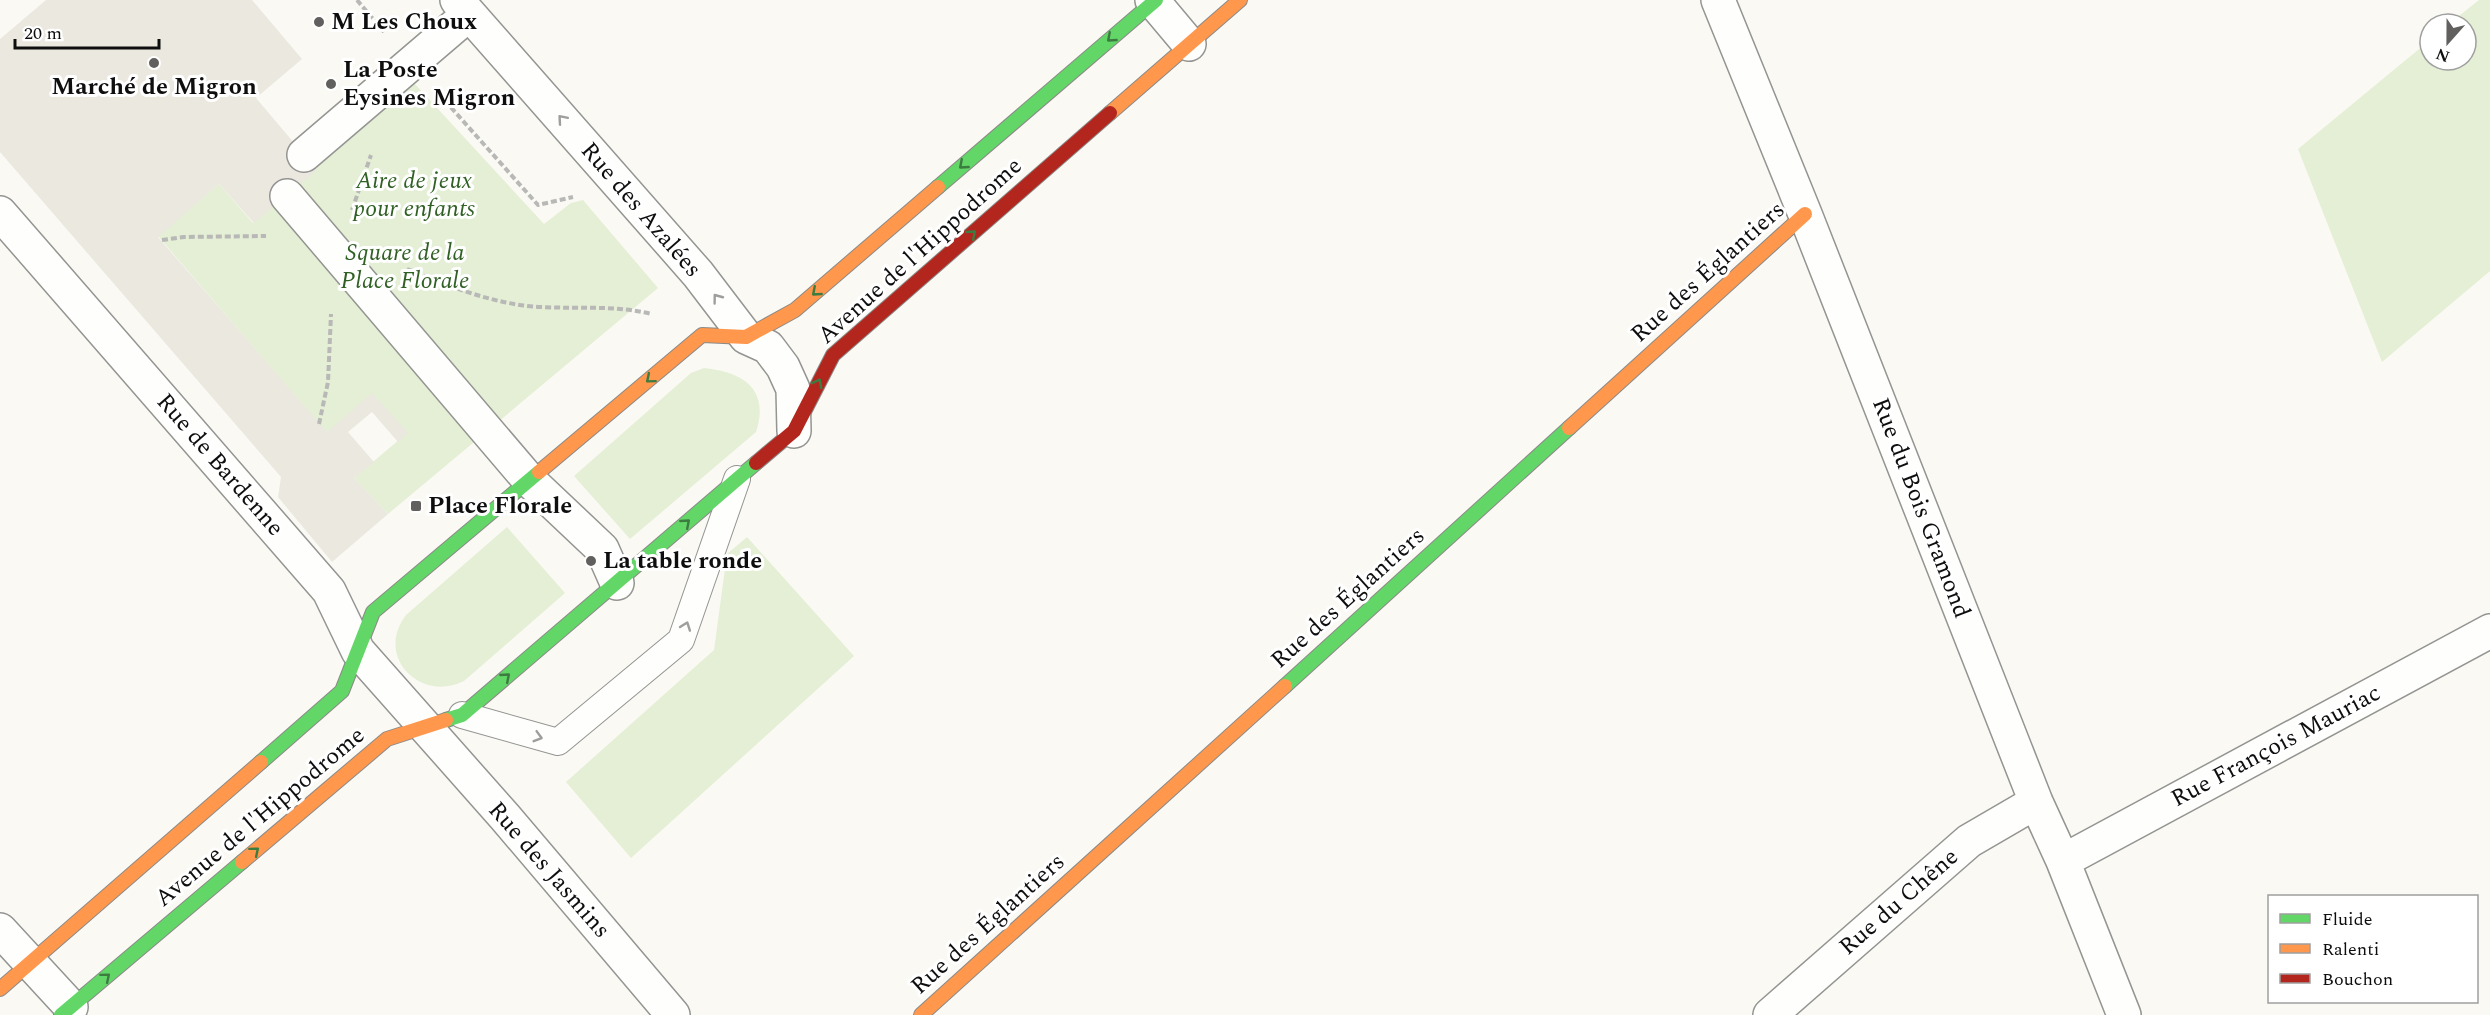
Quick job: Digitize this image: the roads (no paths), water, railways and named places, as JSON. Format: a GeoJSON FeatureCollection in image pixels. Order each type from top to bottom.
{"type":"FeatureCollection","features":[{"type":"Feature","properties":{"kind":"street","name":"Avenue de l'Hippodrome"},"geometry":{"type":"LineString","coordinates":[[66,1011],[387,739],[462,715],[794,431],[833,355],[1240,0]]}},
{"type":"Feature","properties":{"kind":"street","name":"Rue du Bois Gramond"},"geometry":{"type":"LineString","coordinates":[[1718,0],[1805,214],[2036,802],[2063,861],[2124,1015]]}},
{"type":"Feature","properties":{"kind":"street","name":"Avenue de l'Hippodrome"},"geometry":{"type":"LineString","coordinates":[[0,989],[342,692],[373,612],[702,336],[746,337],[795,310],[1154,1]]}},
{"type":"Feature","properties":{"kind":"street"},"geometry":{"type":"LineString","coordinates":[[1154,1],[1188,44]]}},
{"type":"Feature","properties":{"kind":"street"},"geometry":{"type":"LineString","coordinates":[[304,155],[412,64],[463,7]]}},
{"type":"Feature","properties":{"kind":"street","name":"Rue des Azalées"},"geometry":{"type":"LineString","coordinates":[[463,7],[698,274],[746,337],[768,347],[783,368],[793,389],[794,431]]}},
{"type":"Feature","properties":{"kind":"street"},"geometry":{"type":"LineString","coordinates":[[287,196],[530,480],[602,549],[617,582]]}},
{"type":"Feature","properties":{"kind":"street","name":"Rue de Bardenne"},"geometry":{"type":"LineString","coordinates":[[0,213],[329,591],[358,651],[424,727]]}},
{"type":"Feature","properties":{"kind":"street","name":"Rue des Églantiers"},"geometry":{"type":"LineString","coordinates":[[921,1015],[1805,214]]}},
{"type":"Feature","properties":{"kind":"street","name":"Rue François Mauriac"},"geometry":{"type":"LineString","coordinates":[[2063,861],[2490,631]]}},
{"type":"Feature","properties":{"kind":"street","name":"Rue des Jasmins"},"geometry":{"type":"LineString","coordinates":[[424,727],[505,817],[673,1015]]}},
{"type":"Feature","properties":{"kind":"street","name":"Rue du Chêne"},"geometry":{"type":"LineString","coordinates":[[1770,1015],[1969,841],[2036,802]]}},
{"type":"Feature","properties":{"kind":"street"},"geometry":{"type":"LineString","coordinates":[[0,930],[66,1011]]}},
{"type":"Feature","properties":{"kind":"lane"},"geometry":{"type":"LineString","coordinates":[[462,715],[558,742],[681,640],[737,479]]}},
{"type":"Feature","properties":{"kind":"place","name":"M Les Choux"},"geometry":{"type":"Point","coordinates":[319,22]}},
{"type":"Feature","properties":{"kind":"place","name":"Marché de Migron"},"geometry":{"type":"Point","coordinates":[154,63]}},
{"type":"Feature","properties":{"kind":"place","name":"La Poste Eysines Migron"},"geometry":{"type":"Point","coordinates":[331,84]}},
{"type":"Feature","properties":{"kind":"place","name":"Place Florale"},"geometry":{"type":"Point","coordinates":[416,506]}},
{"type":"Feature","properties":{"kind":"place","name":"La table ronde"},"geometry":{"type":"Point","coordinates":[591,561]}},
{"type":"Feature","properties":{"kind":"park label","name":"Aire de jeux pour enfants"},"geometry":{"type":"Point","coordinates":[414,195]}},
{"type":"Feature","properties":{"kind":"park label","name":"Square de la Place Florale"},"geometry":{"type":"Point","coordinates":[405,267]}}]}
